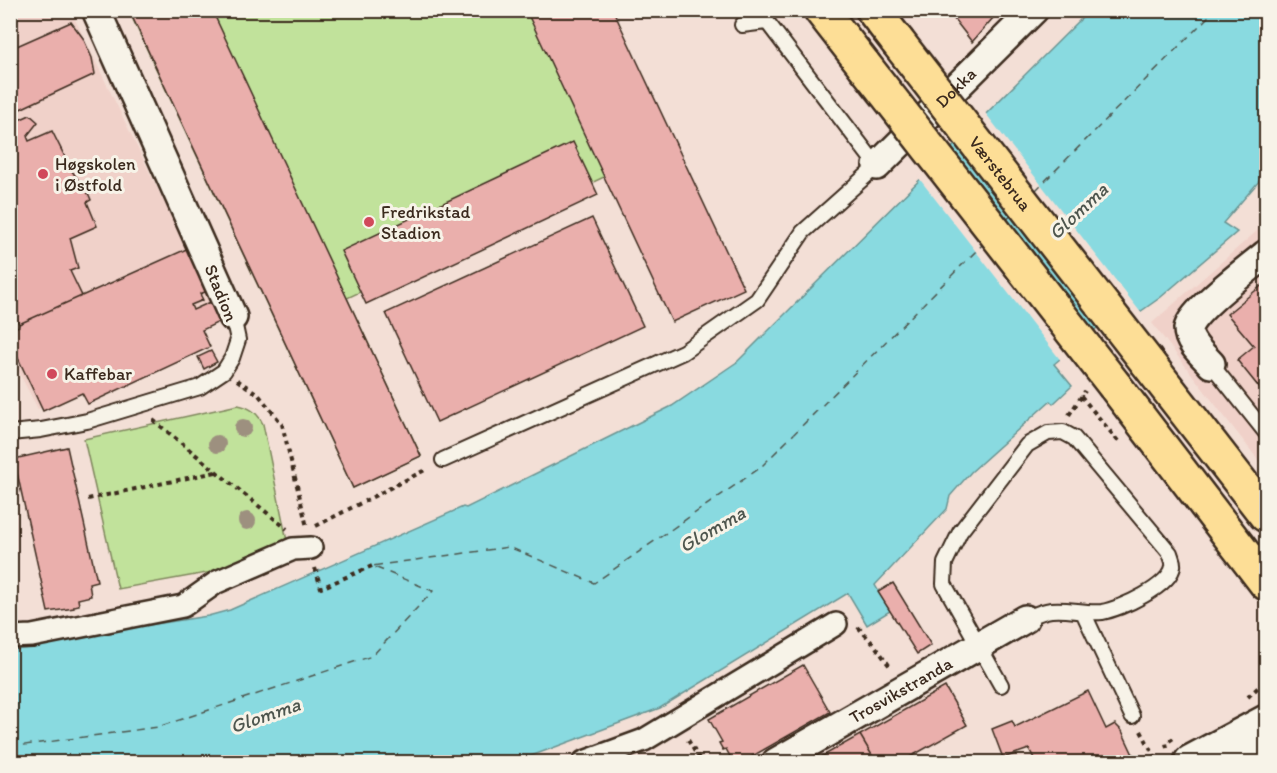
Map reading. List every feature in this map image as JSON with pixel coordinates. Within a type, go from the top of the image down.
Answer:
[{"type":"main road","points":[[821,10],[1266,583]]},
{"type":"main road","name":"Værstebrua","points":[[873,10],[1266,515]]},
{"type":"street","name":"Stadion","points":[[96,10],[234,317]]},
{"type":"street","name":"Dokka","points":[[877,166],[1034,10]]},
{"type":"street","points":[[1211,364],[1192,342],[1188,329],[1190,324],[1205,305],[1266,254]]},
{"type":"street","points":[[10,636],[32,636],[183,606],[217,582],[293,549],[311,548]]},
{"type":"street","name":"Trosvikstranda","points":[[776,762],[1026,619]]},
{"type":"street","points":[[584,762],[644,740],[836,624]]},
{"type":"street","points":[[1191,762],[1266,722]]},
{"type":"street","points":[[1230,762],[1266,752]]},
{"type":"lane","points":[[443,460],[683,352],[757,300],[803,232],[877,166],[762,16],[742,25]]},
{"type":"lane","name":"Stadion","points":[[224,371],[232,358],[238,340],[234,317]]},
{"type":"lane","points":[[1211,364],[1266,433]]},
{"type":"lane","points":[[10,433],[41,430],[87,421],[200,387],[224,371]]},
{"type":"lane","points":[[1001,685],[944,584],[945,562],[960,532],[1027,446],[1048,433],[1063,432],[1074,438],[1170,553],[1174,565],[1171,574],[1160,586],[1148,594],[1103,612],[1051,610],[1026,619]]},
{"type":"lane","points":[[1083,612],[1132,716]]},
{"type":"path","points":[[224,371],[258,394],[282,424],[308,531],[443,460]]},
{"type":"path","points":[[1081,396],[1119,441]]},
{"type":"path","points":[[150,418],[311,548]]},
{"type":"path","points":[[88,499],[217,472]]},
{"type":"path","points":[[326,586],[372,566]]},
{"type":"path","points":[[836,624],[857,626],[876,647],[898,679],[902,690]]},
{"type":"path","points":[[1132,716],[1155,757]]},
{"type":"shaded area","points":[[10,11],[71,11],[222,321],[38,409],[11,357]]},
{"type":"shaded area","points":[[1266,223],[1266,470],[1152,323]]},
{"type":"green space","name":"Fredrikstad Stadion","points":[[129,11],[613,11],[604,177],[347,298],[421,456],[353,488]]},
{"type":"green space","points":[[238,405],[253,411],[263,424],[287,541],[234,568],[118,589],[84,439]]},
{"type":"water","name":"Glomma","points":[[1089,11],[1266,11],[1266,173],[1223,223],[1237,232],[1161,297],[1137,314],[1128,302],[1054,364],[1072,386],[1053,404],[1050,401],[971,472],[950,496],[947,509],[875,585],[890,611],[867,625],[848,593],[660,708],[515,762],[11,762],[11,646],[208,616],[230,610],[463,507],[466,508],[672,406],[737,362]]},
{"type":"pier","points":[[983,110],[1142,314],[1136,317],[1127,306],[1103,327],[956,138]]},
{"type":"pier","points":[[945,149],[1091,337],[1062,362],[918,177]]},
{"type":"building","points":[[129,10],[212,10],[421,456],[353,488]]},
{"type":"building","points":[[526,10],[613,10],[744,289],[672,322]]},
{"type":"building","points":[[947,10],[1000,10],[972,42]]},
{"type":"building","name":"Høgskolen i Østfold","points":[[71,22],[83,38],[92,58],[95,74],[16,111],[19,120],[30,115],[38,122],[27,136],[29,141],[52,131],[72,171],[89,195],[91,200],[87,202],[97,226],[70,238],[78,268],[70,271],[82,296],[19,324],[16,318],[10,320],[10,250],[14,240],[10,239],[10,49]]},
{"type":"building","points":[[573,142],[598,195],[366,304],[341,251]]},
{"type":"building","points":[[592,218],[643,326],[437,422],[386,313]]},
{"type":"building","points":[[191,247],[210,290],[200,294],[203,300],[191,305],[193,310],[215,300],[225,319],[202,330],[210,347],[88,404],[82,393],[43,411],[10,341],[10,330]]},
{"type":"building","points":[[1266,282],[1266,396],[1237,360],[1254,346],[1227,314]]},
{"type":"building","points":[[211,351],[217,362],[204,369],[198,357]]},
{"type":"building","points":[[67,447],[97,581],[89,583],[91,596],[78,599],[79,605],[74,608],[48,612],[14,459]]},
{"type":"building","points":[[893,583],[931,645],[917,654],[878,592]]},
{"type":"building","points":[[803,665],[830,712],[742,762],[733,762],[726,749],[723,750],[719,743],[722,742],[709,719]]},
{"type":"building","points":[[945,687],[967,725],[901,762],[876,762],[860,735]]},
{"type":"building","points":[[1088,691],[1106,729],[1115,724],[1122,731],[1136,761],[1036,762],[1029,749],[1003,758],[992,729],[1012,721],[1015,727]]},
{"type":"building","points":[[860,735],[876,762],[812,762]]},
{"type":"ferry route","points":[[1035,191],[1215,10]]},
{"type":"ferry route","points":[[1005,221],[1013,214]]},
{"type":"ferry route","points":[[10,747],[158,727],[372,656],[433,591],[372,566],[509,547],[594,583],[760,468],[983,244]]},
{"type":"place","name":"Høgskolen i Østfold","points":[[43,174]]},
{"type":"place","name":"Fredrikstad Stadion","points":[[369,222]]},
{"type":"place","name":"Kaffebar","points":[[52,374]]}]
